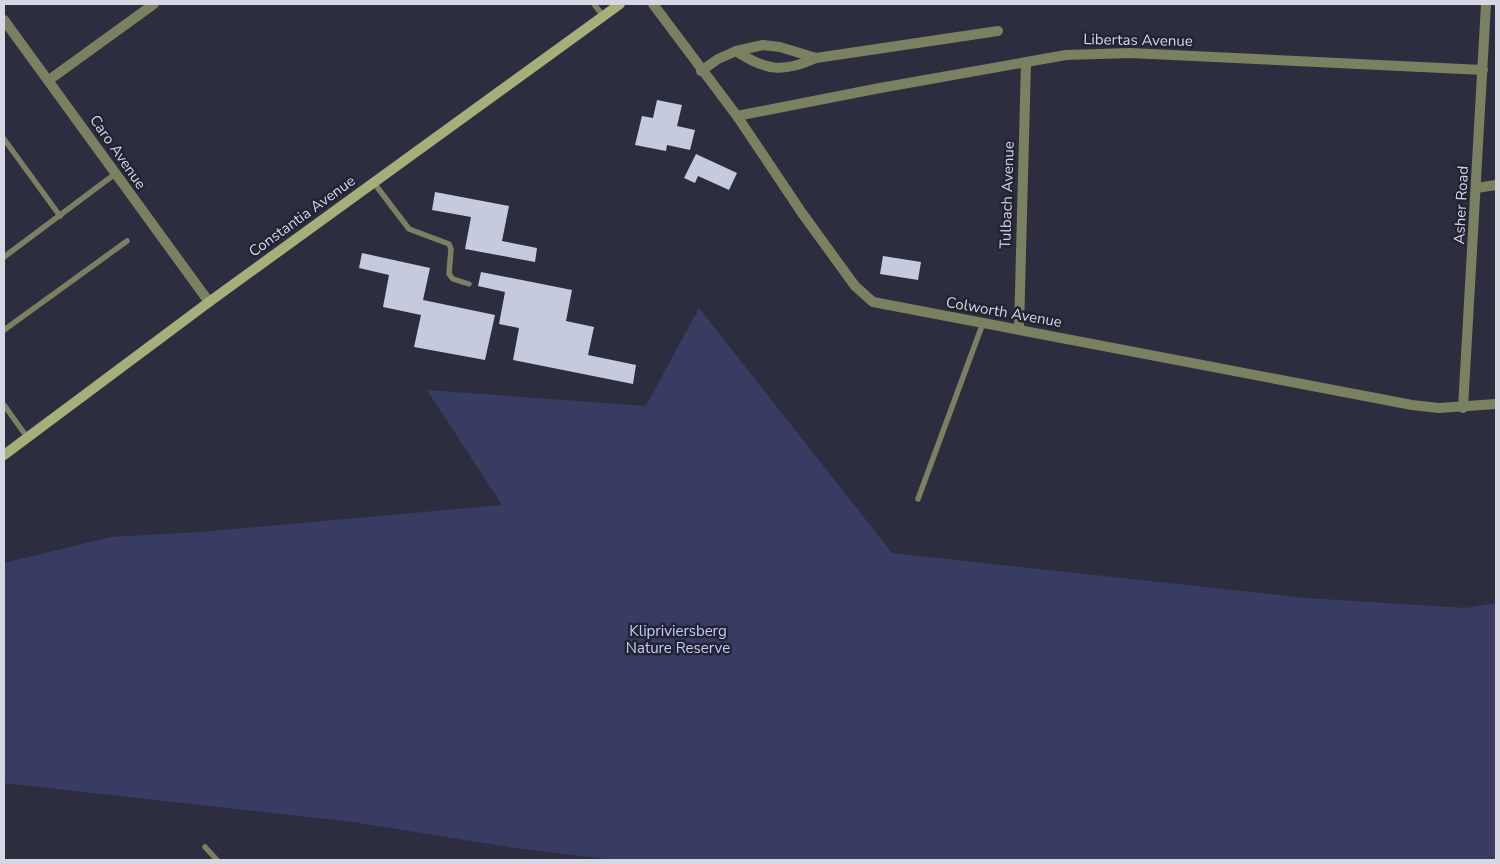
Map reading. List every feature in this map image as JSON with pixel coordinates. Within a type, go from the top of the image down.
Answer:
[{"type":"street","points":[[49,80],[154,4]]},
{"type":"street","name":"Constantia Avenue","points":[[4,455],[209,302],[620,4]]},
{"type":"street","name":"Colworth Avenue","points":[[653,4],[701,71],[737,116],[802,213],[860,292],[882,305],[1019,329],[1412,405],[1463,408],[1496,404]]},
{"type":"street","name":"Asher Road","points":[[1463,408],[1486,4]]},
{"type":"street","name":"Caro Avenue","points":[[4,20],[209,302]]},
{"type":"street","points":[[736,51],[755,64],[768,68],[798,66],[816,58],[998,30]]},
{"type":"street","points":[[701,71],[718,59],[736,51],[763,45],[780,47],[816,58]]},
{"type":"street","name":"Libertas Avenue","points":[[737,116],[1066,55],[1108,52],[1483,70]]},
{"type":"street","name":"Tulbach Avenue","points":[[1019,329],[1026,62]]},
{"type":"street","points":[[1476,188],[1496,185]]},
{"type":"lane","points":[[594,4],[603,16]]},
{"type":"lane","points":[[4,139],[60,216]]},
{"type":"lane","points":[[4,256],[116,174]]},
{"type":"lane","points":[[374,183],[409,229],[448,244],[451,249],[448,274],[453,279],[470,284]]},
{"type":"lane","points":[[4,330],[127,241]]},
{"type":"lane","points":[[918,499],[983,323]]},
{"type":"lane","points":[[4,405],[27,437]]},
{"type":"lane","points":[[205,847],[217,860]]},
{"type":"green space","name":"Klipriviersberg Nature Reserve","points":[[699,308],[892,553],[1306,598],[1466,608],[1496,603],[1496,860],[613,860],[515,848],[353,822],[4,783],[4,563],[111,537],[200,532],[502,505],[427,390],[646,406]]},
{"type":"building","points":[[657,100],[682,105],[677,126],[695,130],[690,150],[667,145],[666,151],[635,145],[642,116],[653,118]]},
{"type":"building","points":[[696,154],[737,173],[729,190],[698,176],[695,183],[684,178]]},
{"type":"building","points":[[435,192],[509,206],[502,241],[537,248],[535,262],[465,249],[471,217],[432,210]]},
{"type":"building","points":[[362,253],[430,268],[423,300],[495,315],[485,360],[414,347],[421,315],[383,307],[389,275],[359,268]]},
{"type":"building","points":[[883,256],[921,262],[918,280],[880,274]]},
{"type":"building","points":[[481,272],[572,290],[566,321],[594,327],[588,355],[636,365],[633,384],[513,360],[519,328],[499,324],[505,292],[478,286]]}]
